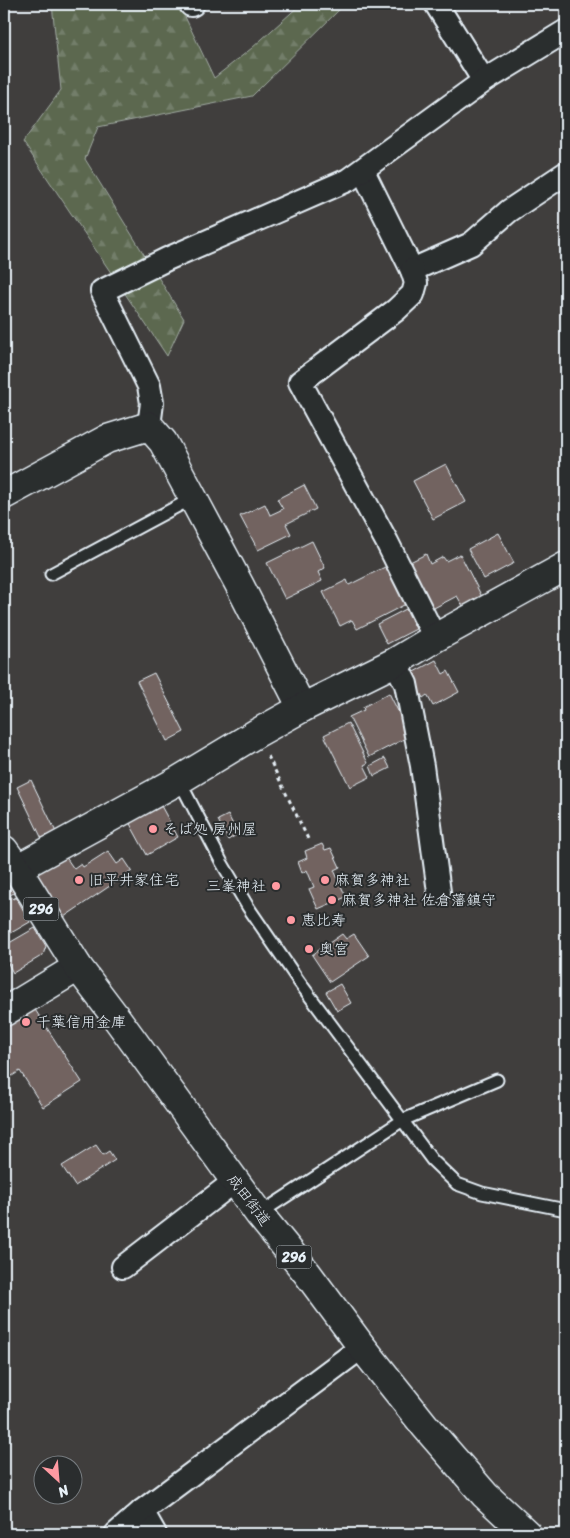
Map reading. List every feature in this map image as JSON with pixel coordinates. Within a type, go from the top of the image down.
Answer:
[{"type":"main road","points":[[4,495],[107,439],[149,426],[163,442],[240,586],[302,708]]},
{"type":"main road","points":[[7,857],[179,780],[256,733],[395,662],[566,566]]},
{"type":"main road","name":"296","points":[[7,857],[78,967]]},
{"type":"main road","points":[[4,1012],[78,967]]},
{"type":"main road","name":"成田街道","points":[[78,967],[259,1214],[307,1273],[362,1347],[425,1426],[485,1495],[526,1534]]},
{"type":"street","points":[[436,4],[484,81]]},
{"type":"street","points":[[149,426],[152,403],[149,386],[102,291],[167,259],[348,180],[363,171],[484,81],[566,31]]},
{"type":"street","points":[[363,171],[412,270],[416,283],[413,294],[396,310],[300,382],[387,542],[435,638]]},
{"type":"street","points":[[412,270],[471,244],[509,211],[566,173]]},
{"type":"street","points":[[395,662],[406,684],[422,766],[439,892]]},
{"type":"street","points":[[123,1267],[235,1181]]},
{"type":"street","points":[[116,1534],[142,1511],[362,1347]]},
{"type":"street","points":[[142,1511],[155,1534]]},
{"type":"lane","points":[[51,574],[193,498]]},
{"type":"lane","points":[[179,780],[222,863],[248,907],[300,983],[432,1160],[457,1184],[482,1193],[566,1210]]},
{"type":"lane","points":[[259,1214],[403,1120],[497,1080]]},
{"type":"path","points":[[269,758],[309,841]]},
{"type":"green space","points":[[52,4],[179,4],[214,78],[252,48],[301,4],[345,4],[252,96],[98,127],[85,159],[184,319],[167,356],[23,142],[61,90]]},
{"type":"building","points":[[446,464],[466,502],[433,519],[413,481]]},
{"type":"building","points":[[304,485],[316,509],[286,524],[291,534],[258,550],[240,516],[265,504],[270,515],[283,509],[277,499]]},
{"type":"building","points":[[498,533],[514,563],[484,579],[468,549]]},
{"type":"building","points":[[312,541],[325,568],[318,572],[322,581],[285,599],[267,563]]},
{"type":"building","points":[[426,554],[430,564],[443,557],[446,561],[460,554],[482,597],[463,606],[457,596],[432,609],[408,563]]},
{"type":"building","points":[[387,566],[406,604],[357,629],[352,620],[340,626],[323,592],[347,580],[349,585]]},
{"type":"building","points":[[406,609],[416,629],[387,644],[377,624]]},
{"type":"building","points":[[436,660],[443,674],[448,671],[459,692],[433,706],[427,695],[423,698],[410,674]]},
{"type":"building","points":[[154,673],[184,732],[167,741],[137,681]]},
{"type":"building","points":[[389,693],[405,725],[408,737],[369,757],[349,717],[364,710],[363,707]]},
{"type":"building","points":[[348,723],[368,763],[364,765],[370,777],[350,787],[324,735]]},
{"type":"building","points":[[385,758],[390,768],[374,776],[370,766]]},
{"type":"building","points":[[31,780],[56,832],[42,839],[17,787]]},
{"type":"building","name":"そば処 房州屋","points":[[160,804],[178,837],[147,855],[129,822]]},
{"type":"building","points":[[228,815],[238,834],[228,840],[218,820]]},
{"type":"building","name":"麻賀多神社","points":[[322,844],[325,850],[331,848],[340,867],[334,870],[346,897],[318,909],[309,889],[314,887],[307,870],[302,873],[298,862],[307,858],[305,851]]},
{"type":"building","name":"旧平井家住宅","points":[[108,851],[117,864],[124,859],[132,871],[64,917],[34,872],[63,853],[74,869],[81,864],[83,867]]},
{"type":"building","points":[[4,876],[14,893],[10,895],[13,899],[16,897],[30,922],[4,937]]},
{"type":"building","points":[[35,928],[46,946],[43,955],[13,973],[4,956],[4,946]]},
{"type":"building","points":[[342,934],[346,939],[354,934],[369,956],[330,982],[312,955]]},
{"type":"building","points":[[340,984],[351,1003],[337,1011],[326,992]]},
{"type":"building","points":[[32,1005],[82,1082],[43,1107],[20,1071],[4,1081],[4,1024]]},
{"type":"building","points":[[96,1145],[103,1155],[109,1151],[115,1160],[75,1186],[62,1166]]},
{"type":"place","name":"そば処 房州屋","points":[[153,829]]},
{"type":"place","name":"旧平井家住宅","points":[[79,880]]},
{"type":"place","name":"麻賀多神社","points":[[325,880]]},
{"type":"place","name":"三峯神社","points":[[276,886]]},
{"type":"place","name":"麻賀多神社 佐倉藩鎮守","points":[[332,900]]},
{"type":"place","name":"恵比寿","points":[[291,920]]},
{"type":"place","name":"奥宮","points":[[309,949]]},
{"type":"place","name":"千葉信用金庫","points":[[26,1022]]}]
